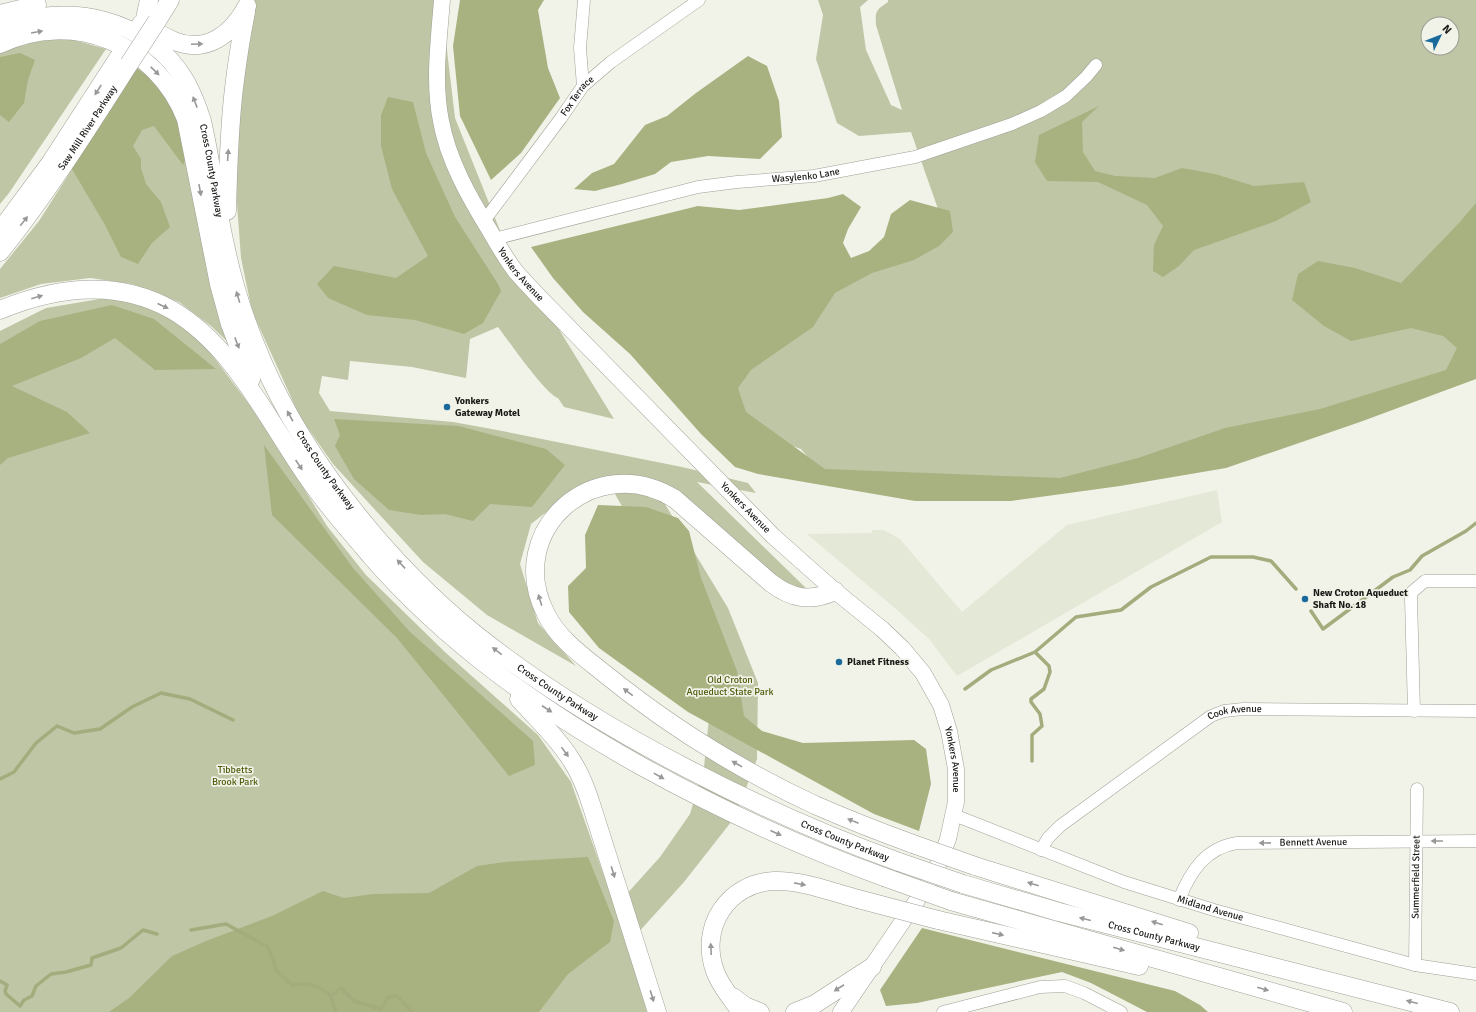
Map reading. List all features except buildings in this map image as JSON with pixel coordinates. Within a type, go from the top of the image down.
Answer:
[{"type":"highway","points":[[0,3],[7,0]]},
{"type":"highway","name":"Saw Mill River Parkway","points":[[0,252],[55,179],[124,61],[152,9],[170,0]]},
{"type":"highway","points":[[0,14],[26,7],[56,3],[72,2],[94,5],[116,11],[175,41],[200,44],[212,42],[224,35],[236,23],[248,3]]},
{"type":"highway","points":[[226,250],[227,179],[231,112],[236,67],[248,3]]},
{"type":"highway","name":"Cross County Parkway","points":[[0,29],[21,21],[42,16],[64,14],[107,20],[128,28],[147,39],[174,65],[186,82],[202,121],[226,250],[241,305],[255,345],[274,386],[302,437],[334,484],[364,522],[407,570],[444,607],[514,664],[583,709],[648,748],[781,815],[844,842],[963,884],[1059,912],[1450,1012]]},
{"type":"highway","points":[[0,44],[24,34],[44,31],[68,30],[92,34],[110,40],[132,53],[157,72],[170,87],[183,110],[189,128],[217,276],[230,324],[252,381],[278,432]]},
{"type":"highway","name":"Saw Mill River Parkway","points":[[0,231],[124,61]]},
{"type":"highway","points":[[0,310],[44,295],[64,291],[95,289],[126,293],[156,303],[183,318],[202,332],[219,349],[240,375],[278,432]]},
{"type":"highway","name":"Cross County Parkway","points":[[278,432],[313,485],[371,557],[432,619],[493,670],[538,703],[580,730],[682,788],[763,828],[840,861],[951,901],[1343,1012]]},
{"type":"highway","points":[[835,591],[813,597],[794,596],[786,593],[771,583],[674,499],[664,492],[631,483],[603,486],[584,493],[567,503],[554,516],[544,532],[540,542],[535,566],[535,578],[541,602],[546,614],[553,626],[586,658],[635,698],[702,743],[766,780],[815,805],[913,844],[976,866],[1206,939],[1286,969]]},
{"type":"highway","points":[[493,670],[562,747],[580,776],[595,814],[657,1012]]},
{"type":"highway","points":[[741,1012],[722,986],[712,962],[712,934],[716,920],[723,907],[738,892],[756,884],[784,881],[806,885],[938,920],[1132,964],[1225,978]]},
{"type":"highway","points":[[795,1012],[815,1004],[872,967]]},
{"type":"highway","points":[[722,986],[745,1006],[760,1012]]},
{"type":"main road","name":"Yonkers Avenue","points":[[442,0],[438,80],[441,120],[445,139],[452,158],[484,222],[516,271],[552,311],[773,536],[835,591],[882,629],[902,648],[916,663],[941,705],[950,731],[955,757],[956,789],[954,815],[948,839],[932,876],[841,1012]]},
{"type":"street","points":[[582,86],[580,48],[584,0]]},
{"type":"street","name":"Fox Terrace","points":[[484,222],[561,118],[582,86],[611,62],[699,0]]},
{"type":"street","name":"Wasylenko Lane","points":[[494,239],[698,187],[736,182],[814,176],[916,157],[1012,124],[1041,111],[1066,96],[1096,65]]},
{"type":"street","points":[[1414,711],[1412,592],[1426,581],[1476,581]]},
{"type":"street","name":"Cook Avenue","points":[[1041,850],[1048,838],[1060,826],[1212,716],[1224,711],[1243,709],[1476,711]]},
{"type":"street","name":"Summerfield Street","points":[[1414,965],[1417,789]]},
{"type":"street","name":"Midland Avenue","points":[[954,815],[1124,882],[1179,900],[1414,965],[1476,974]]},
{"type":"street","name":"Bennett Avenue","points":[[1179,900],[1186,884],[1201,860],[1214,850],[1229,844],[1476,841]]},
{"type":"street","points":[[943,1012],[1040,987],[1065,986],[1121,1012]]},
{"type":"shaded area","points":[[1217,490],[1222,522],[957,676],[929,639],[807,534],[872,533],[872,530],[884,530],[900,539],[962,612],[1067,525]]},
{"type":"green space","name":"Tibbetts Brook Park","points":[[255,0],[441,0],[455,118],[503,238],[614,419],[564,407],[558,398],[552,395],[536,378],[498,327],[470,339],[466,378],[412,367],[350,361],[348,380],[322,376],[319,393],[330,411],[453,422],[682,467],[748,483],[756,493],[697,482],[809,591],[794,592],[654,486],[728,608],[758,683],[757,759],[735,817],[684,882],[627,945],[647,1012],[0,1012],[0,331],[46,308],[123,295],[179,321],[203,343],[249,404],[327,526],[366,575],[446,653],[538,735],[571,782],[615,907],[660,857],[690,814],[704,767],[709,718],[653,561],[607,480],[576,489],[531,524],[520,564],[538,623],[576,666],[487,615],[423,562],[333,464],[300,417],[252,311],[241,258],[235,177],[238,85]]},
{"type":"green space","points":[[460,0],[544,0],[538,10],[548,68],[560,98],[521,153],[491,180],[460,116],[453,46]]},
{"type":"green space","points":[[818,0],[868,0],[860,7],[866,50],[891,105],[902,110],[876,25],[877,11],[888,2],[888,0],[1476,0],[1476,366],[1050,485],[823,475],[801,449],[738,427],[704,359],[945,229],[911,132],[859,136],[837,123],[816,59],[823,15]]},
{"type":"green space","points":[[35,39],[74,40],[106,49],[9,193],[0,204],[0,50]]},
{"type":"green space","points":[[20,53],[35,60],[28,80],[24,103],[9,122],[0,115],[0,57]]},
{"type":"green space","points":[[748,56],[767,66],[779,101],[782,137],[760,159],[708,156],[671,162],[655,174],[595,191],[574,189],[592,173],[614,164],[645,125],[667,116],[696,93]]},
{"type":"green space","points":[[139,64],[169,94],[232,346],[211,326],[179,302],[132,284],[90,278],[41,284],[0,298],[0,269],[39,221]]},
{"type":"green space","points":[[136,68],[148,76],[167,99],[179,121],[189,150],[183,165],[154,126],[142,130],[133,146],[141,159],[141,168],[146,184],[161,202],[170,227],[152,243],[138,264],[121,257],[105,225],[72,169]]},
{"type":"green space","points":[[388,97],[413,102],[426,153],[455,217],[501,291],[483,323],[464,334],[415,320],[367,315],[328,298],[317,284],[334,266],[396,278],[428,256],[392,189],[381,146],[381,115]]},
{"type":"green space","points":[[1099,106],[1082,122],[1083,152],[1095,171],[1115,176],[1155,178],[1182,168],[1215,174],[1254,186],[1304,182],[1311,202],[1276,221],[1194,250],[1179,266],[1163,277],[1153,271],[1154,245],[1163,226],[1147,205],[1098,182],[1047,181],[1035,162],[1039,135]]},
{"type":"green space","points":[[843,194],[861,207],[848,229],[843,243],[851,258],[869,251],[884,237],[891,214],[910,200],[950,211],[953,232],[939,246],[914,260],[872,273],[835,293],[813,327],[751,370],[738,388],[746,412],[825,469],[1060,478],[1138,458],[1225,428],[1320,409],[1446,370],[1457,348],[1443,336],[1411,328],[1351,341],[1324,326],[1292,300],[1298,274],[1318,261],[1355,268],[1401,283],[1459,223],[1476,203],[1476,379],[1360,422],[1226,468],[1120,486],[1011,501],[915,501],[758,474],[735,467],[701,434],[630,354],[583,312],[553,278],[531,247],[698,206],[739,210],[828,198]]},
{"type":"green space","points":[[112,305],[154,319],[216,369],[155,370],[115,338],[81,358],[12,386],[67,412],[90,433],[8,458],[0,465],[0,344],[40,321]]},
{"type":"green space","points":[[334,419],[458,426],[546,449],[565,465],[532,507],[490,504],[473,521],[445,514],[421,515],[389,510],[354,479],[335,446],[340,435]]},
{"type":"green space","points":[[264,445],[353,568],[410,632],[533,741],[535,765],[509,776],[397,638],[272,515]]},
{"type":"green space","name":"Old Croton Aqueduct State Park","points":[[598,505],[646,507],[678,518],[689,531],[701,578],[737,671],[744,716],[762,731],[803,743],[914,740],[926,749],[931,784],[919,831],[874,814],[688,712],[599,648],[569,612],[568,586],[586,568],[585,535]]},
{"type":"green space","points":[[588,857],[614,921],[610,942],[568,974],[539,1012],[109,1012],[129,998],[172,956],[206,941],[272,916],[323,891],[344,898],[373,894],[429,893],[477,866],[505,862]]},
{"type":"green space","points":[[922,928],[1175,991],[1200,1005],[1208,1012],[1147,1012],[1091,983],[1062,972],[917,1003],[886,1006],[880,990]]},
{"type":"waterway","points":[[1311,611],[1323,629],[1393,577],[1410,570],[1422,556],[1466,531],[1476,523]]},
{"type":"waterway","points":[[965,689],[991,670],[1035,652],[1076,617],[1121,610],[1151,587],[1211,557],[1253,557],[1271,561],[1296,589]]},
{"type":"waterway","points":[[1032,761],[1032,735],[1042,726],[1040,714],[1031,702],[1031,699],[1044,689],[1050,672],[1049,666],[1035,652]]},
{"type":"waterway","points":[[0,779],[14,772],[36,743],[57,726],[74,733],[100,729],[132,707],[161,693],[190,699],[233,720]]},
{"type":"waterway","points":[[191,930],[226,924],[268,947],[277,971],[292,985],[313,985],[322,989],[331,996],[341,988],[354,1001],[381,1009],[388,997],[397,996],[412,1012]]},
{"type":"waterway","points":[[0,981],[7,985],[5,991],[6,994],[20,1006],[24,1000],[32,996],[36,986],[51,974],[66,972],[91,965],[92,958],[121,948],[143,930],[157,934]]},
{"type":"waterway","points":[[331,996],[336,1012]]},
{"type":"place","name":"Yonkers Gateway Motel","points":[[447,407]]},
{"type":"place","name":"New Croton Aqueduct Shaft No. 18","points":[[1305,599]]},
{"type":"place","name":"Planet Fitness","points":[[839,662]]}]
